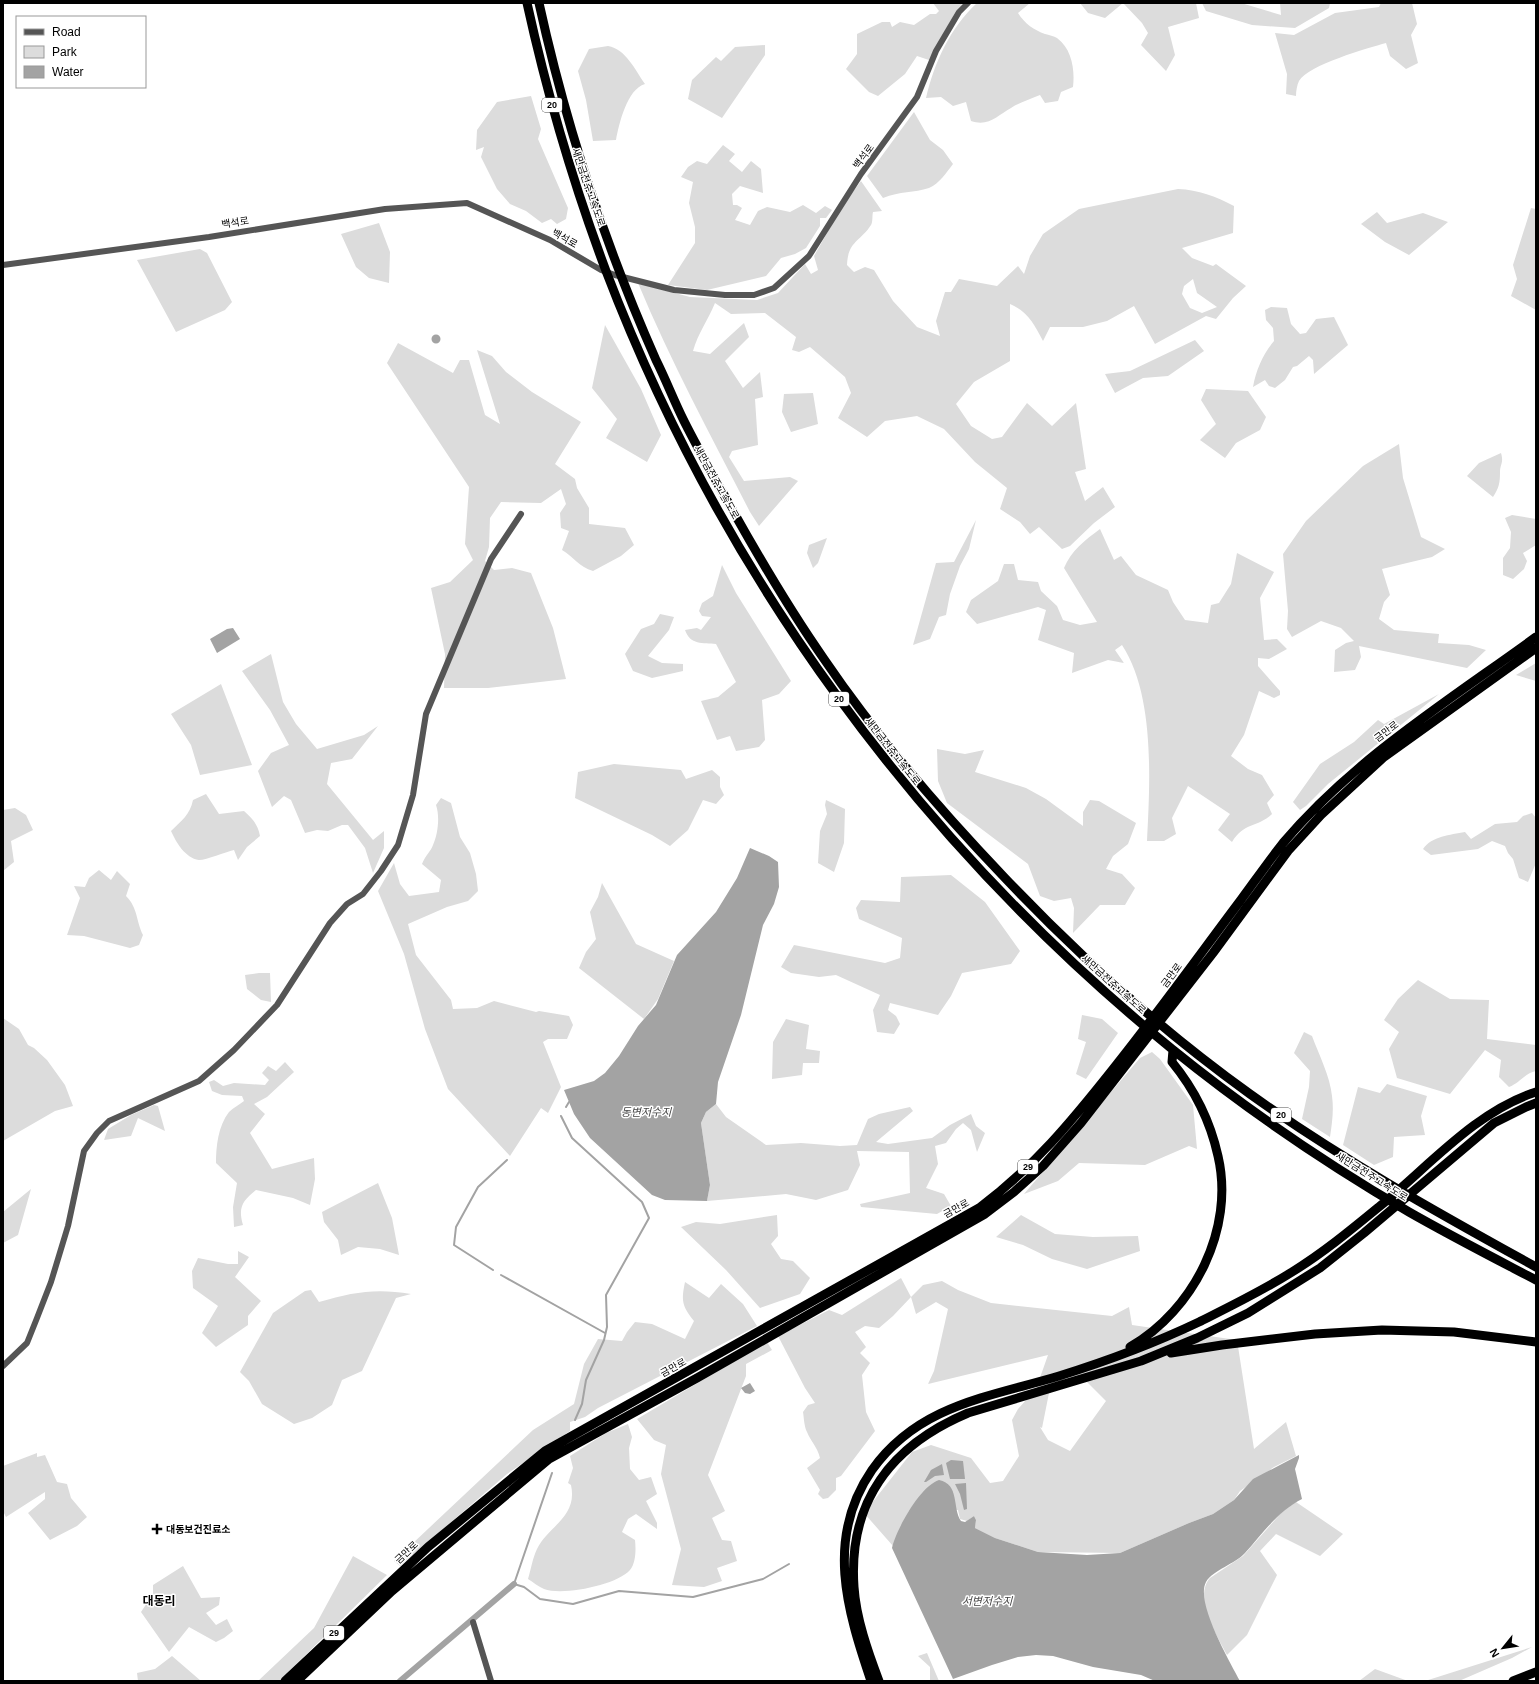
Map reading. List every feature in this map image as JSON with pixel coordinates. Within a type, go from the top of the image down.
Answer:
[{"type":"highway","name":"새만금전주고속도로","points":[[526,3],[560,138],[583,205],[606,270],[630,329],[676,431],[752,571],[818,671],[891,768],[962,851],[1050,942],[1171,1048],[1301,1144],[1410,1213],[1536,1280]]},
{"type":"highway","name":"새만금전주고속도로","points":[[539,3],[564,105],[594,203],[616,264],[641,325],[683,420],[765,569],[825,661],[901,761],[962,832],[1052,927],[1134,1002],[1176,1036],[1248,1093],[1318,1141],[1421,1204],[1536,1267]]},
{"type":"highway","name":"금만로","points":[[297,1681],[388,1589],[408,1565],[545,1451],[979,1208],[1009,1186],[1076,1116],[1136,1040],[1282,844],[1323,799],[1394,739],[1536,637]]},
{"type":"highway","name":"금만로","points":[[285,1681],[388,1589],[417,1570],[549,1459],[697,1378],[978,1218],[1014,1192],[1043,1166],[1081,1123],[1135,1052],[1214,953],[1288,851],[1321,815],[1384,757],[1536,648]]},
{"type":"highway","points":[[1106,1360],[1136,1343],[1158,1327],[1177,1309],[1201,1272],[1213,1244],[1219,1220],[1222,1189],[1219,1157],[1214,1138],[1204,1111],[1194,1093],[1172,1062],[1171,1048]]},
{"type":"highway","points":[[871,1681],[849,1613],[845,1587],[844,1561],[846,1532],[859,1492],[872,1471],[886,1453],[903,1437],[924,1421],[951,1408],[1060,1376],[1106,1360],[1177,1333],[1258,1292],[1294,1271],[1319,1254],[1381,1205],[1486,1116],[1522,1096],[1536,1092]]},
{"type":"highway","points":[[1141,1361],[1198,1338],[1248,1313],[1294,1285],[1320,1268],[1369,1229],[1480,1133],[1510,1114],[1536,1103]]},
{"type":"highway","points":[[879,1681],[857,1612],[853,1564],[856,1539],[862,1517],[880,1479],[912,1444],[947,1422],[968,1413],[1141,1361],[1178,1352],[1222,1345],[1315,1334],[1382,1330],[1454,1332],[1536,1342]]},
{"type":"highway","points":[[1513,1681],[1536,1672]]},
{"type":"street","name":"백석로","points":[[3,265],[209,237],[385,209],[466,203],[550,240],[601,270],[615,275],[674,290],[725,295],[754,295],[774,288],[809,256],[861,174],[918,97],[936,51],[959,12],[968,3]]},
{"type":"street","points":[[3,1366],[27,1342],[51,1282],[68,1226],[84,1151],[97,1132],[109,1121],[198,1081],[234,1050],[276,1005],[330,923],[347,904],[363,894],[381,871],[398,844],[413,795],[426,714],[491,559],[521,514]]},
{"type":"street","points":[[473,1622],[490,1681]]},
{"type":"green space","points":[[933,3],[963,3],[956,11],[929,60],[917,56],[905,74],[878,96],[869,92],[846,69],[857,54],[857,34],[882,22],[890,22],[892,27],[900,22],[914,25],[930,14],[936,14],[939,11]]},
{"type":"green space","points":[[977,3],[1030,3],[1018,13],[1030,26],[1045,34],[1057,38],[1066,48],[1073,67],[1073,87],[1061,92],[1058,101],[1045,103],[1040,95],[1018,104],[993,119],[983,122],[971,121],[966,102],[953,106],[941,97],[926,98],[929,85],[944,47],[959,23]]},
{"type":"green space","points":[[1080,3],[1123,3],[1105,18],[1088,13]]},
{"type":"green space","points":[[1123,3],[1196,3],[1199,18],[1168,27],[1175,55],[1166,71],[1141,45],[1148,33],[1142,23]]},
{"type":"green space","points":[[1202,3],[1241,3],[1281,15],[1280,3],[1330,3],[1329,8],[1295,28],[1252,25],[1206,11]]},
{"type":"green space","points":[[1381,3],[1412,3],[1417,24],[1411,35],[1418,63],[1406,69],[1390,56],[1386,43],[1339,58],[1314,69],[1299,81],[1296,96],[1286,94],[1287,74],[1275,33],[1294,35],[1335,13],[1379,7]]},
{"type":"green space","points":[[765,45],[765,55],[722,118],[688,99],[692,80],[716,57],[721,61],[735,47]]},
{"type":"green space","points":[[608,46],[620,51],[630,61],[645,84],[633,93],[629,100],[619,125],[616,140],[593,141],[586,100],[578,71],[589,49]]},
{"type":"green space","points":[[531,96],[541,129],[538,139],[568,208],[566,219],[557,224],[551,219],[542,223],[526,211],[510,204],[497,189],[481,157],[484,147],[476,150],[477,130],[497,102]]},
{"type":"green space","points":[[914,112],[930,140],[943,150],[953,164],[940,181],[929,188],[895,194],[883,198],[867,176]]},
{"type":"green space","points":[[723,145],[735,154],[729,161],[742,172],[751,161],[761,169],[763,193],[740,186],[732,194],[733,205],[737,205],[742,208],[735,220],[750,225],[758,211],[767,207],[790,212],[803,205],[816,213],[825,206],[832,210],[826,218],[820,218],[820,226],[806,248],[795,254],[781,258],[766,276],[707,290],[668,285],[695,243],[695,227],[689,203],[693,182],[681,177],[688,167],[697,161],[707,164]]},
{"type":"green space","points":[[861,181],[882,211],[873,212],[872,224],[852,246],[847,265],[854,272],[865,267],[874,270],[893,301],[917,327],[940,336],[936,321],[945,292],[951,292],[959,279],[997,286],[1018,266],[1024,274],[1030,256],[1043,234],[1079,209],[1178,189],[1207,194],[1234,206],[1233,233],[1182,248],[1192,258],[1213,266],[1216,264],[1246,286],[1233,298],[1216,319],[1206,316],[1155,344],[1134,306],[1107,321],[1083,327],[1050,327],[1043,341],[1026,315],[1010,304],[1010,361],[974,382],[956,404],[971,426],[992,439],[1002,437],[1027,403],[1052,426],[1076,403],[1086,469],[1075,472],[1085,501],[1103,487],[1115,507],[1094,523],[1070,546],[1062,549],[1039,527],[1030,534],[1020,522],[1000,509],[1007,488],[975,462],[944,429],[917,416],[885,421],[867,437],[838,418],[851,393],[845,377],[810,347],[799,352],[792,350],[796,337],[765,313],[731,314],[715,303],[693,351],[710,354],[744,323],[749,337],[725,361],[743,388],[760,372],[763,397],[755,399],[758,445],[732,451],[729,457],[744,481],[790,477],[798,481],[759,526],[750,512],[692,399],[638,283],[690,297],[757,300],[778,293],[805,264],[811,274],[818,270],[814,256],[843,205]],"holes":[[[1193,279],[1197,293],[1217,307],[1202,313],[1190,308],[1182,294],[1184,286]]]},
{"type":"green space","points":[[1531,208],[1536,209],[1536,310],[1511,296],[1517,279],[1513,265]]},
{"type":"green space","points":[[1377,212],[1387,223],[1423,213],[1448,222],[1409,255],[1385,242],[1361,224]]},
{"type":"green space","points":[[379,223],[390,252],[389,283],[369,278],[356,267],[341,234]]},
{"type":"green space","points":[[200,249],[207,253],[232,302],[225,310],[176,332],[137,260]]},
{"type":"green space","points":[[1271,307],[1287,308],[1291,324],[1300,334],[1306,333],[1316,319],[1334,317],[1348,345],[1314,374],[1313,360],[1309,356],[1297,366],[1293,367],[1285,380],[1275,388],[1269,386],[1265,380],[1253,387],[1260,362],[1274,341],[1273,328],[1266,320],[1265,310]]},
{"type":"green space","points":[[605,325],[641,389],[661,435],[647,462],[606,438],[617,419],[592,388]]},
{"type":"green space","points":[[1195,340],[1204,351],[1168,376],[1143,378],[1115,393],[1105,374],[1130,371]]},
{"type":"green space","points":[[398,343],[453,373],[460,360],[469,360],[485,415],[500,424],[477,350],[492,356],[506,372],[532,392],[581,422],[555,464],[575,479],[577,488],[589,508],[589,524],[625,528],[634,545],[621,556],[593,571],[580,564],[562,550],[569,531],[561,528],[560,513],[566,504],[561,489],[541,503],[501,502],[490,518],[489,547],[485,561],[494,570],[512,568],[531,573],[553,628],[566,679],[488,688],[444,688],[445,654],[431,588],[450,582],[473,560],[465,544],[469,487],[387,363]]},
{"type":"green space","points":[[1206,389],[1248,391],[1266,417],[1260,430],[1236,443],[1225,458],[1200,440],[1216,424],[1201,400]]},
{"type":"green space","points":[[813,393],[818,424],[791,432],[782,412],[784,394]]},
{"type":"green space","points":[[1399,444],[1403,478],[1421,537],[1445,549],[1432,557],[1382,569],[1390,595],[1384,602],[1379,619],[1394,630],[1439,634],[1438,643],[1469,645],[1486,650],[1467,668],[1359,646],[1361,657],[1355,670],[1334,672],[1335,650],[1346,643],[1354,641],[1341,628],[1321,621],[1292,637],[1287,629],[1288,611],[1283,554],[1306,521],[1363,466]]},
{"type":"green space","points":[[1501,453],[1502,461],[1498,488],[1493,497],[1467,476],[1479,463]]},
{"type":"green space","points":[[1512,515],[1536,519],[1536,545],[1523,553],[1527,561],[1524,569],[1513,579],[1503,575],[1503,558],[1510,548],[1511,532],[1505,518]]},
{"type":"green space","points":[[976,520],[969,549],[960,566],[950,594],[946,615],[939,617],[930,639],[913,645],[936,563],[954,562]]},
{"type":"green space","points":[[1100,529],[1114,560],[1121,556],[1136,575],[1168,590],[1173,602],[1185,620],[1208,623],[1211,605],[1219,603],[1231,584],[1237,553],[1274,572],[1260,598],[1264,640],[1277,639],[1287,649],[1269,659],[1258,658],[1258,666],[1280,691],[1280,695],[1274,698],[1259,691],[1244,735],[1231,756],[1248,769],[1262,775],[1274,795],[1267,803],[1272,814],[1241,831],[1232,842],[1218,830],[1230,814],[1188,786],[1172,818],[1176,834],[1164,841],[1147,841],[1149,766],[1145,713],[1140,688],[1133,665],[1122,645],[1115,650],[1124,663],[1108,660],[1072,673],[1074,653],[1038,640],[1046,610],[1038,607],[977,624],[966,612],[971,600],[998,581],[1004,564],[1014,564],[1018,580],[1038,582],[1041,591],[1057,606],[1063,620],[1080,625],[1097,622],[1064,568],[1070,556]]},
{"type":"green space","points":[[827,538],[818,563],[813,568],[807,553],[809,545]]},
{"type":"green space","points":[[722,565],[736,593],[791,681],[779,694],[762,700],[765,740],[759,747],[736,751],[730,736],[717,740],[701,701],[718,697],[736,682],[716,644],[694,641],[687,635],[685,630],[697,628],[701,630],[711,617],[702,616],[699,611],[702,603],[713,596]]},
{"type":"green space","points":[[660,614],[674,617],[669,630],[648,656],[662,663],[683,664],[683,671],[652,678],[633,671],[625,654],[641,629],[654,624]]},
{"type":"green space","points":[[271,654],[283,702],[296,724],[317,749],[364,735],[378,726],[352,759],[331,763],[327,784],[373,840],[384,831],[384,848],[373,873],[365,848],[348,825],[342,825],[328,831],[317,830],[305,833],[291,800],[284,796],[272,807],[258,771],[271,753],[289,745],[270,710],[242,671]]},
{"type":"green space","points":[[1536,663],[1536,681],[1516,675]]},
{"type":"green space","points":[[221,684],[252,765],[200,775],[191,745],[171,714]]},
{"type":"green space","points":[[1439,694],[1328,784],[1306,806],[1300,810],[1293,802],[1320,764],[1354,742],[1378,720],[1384,724]]},
{"type":"green space","points":[[937,749],[965,754],[984,750],[975,772],[1026,788],[1046,799],[1083,826],[1083,812],[1090,800],[1099,801],[1136,823],[1128,844],[1113,856],[1106,869],[1122,874],[1135,888],[1125,905],[1100,905],[1073,933],[1074,908],[1071,898],[1054,901],[1040,896],[1028,864],[947,803],[938,781]]},
{"type":"green space","points":[[614,764],[681,770],[686,779],[712,770],[720,777],[720,787],[724,795],[716,804],[703,800],[688,830],[670,846],[652,835],[575,798],[578,772]]},
{"type":"green space","points":[[206,794],[219,814],[244,811],[256,825],[260,836],[247,847],[238,860],[234,850],[202,860],[194,859],[185,853],[171,831],[182,821],[190,810],[193,800]]},
{"type":"green space","points":[[441,798],[451,803],[460,837],[470,853],[476,874],[478,891],[468,901],[447,907],[408,924],[416,955],[451,1000],[453,1009],[477,1008],[494,1001],[536,1012],[539,1011],[569,1016],[573,1025],[567,1039],[548,1039],[543,1042],[561,1087],[548,1113],[541,1108],[510,1156],[448,1089],[425,1029],[404,954],[378,891],[394,863],[400,884],[409,896],[439,892],[441,880],[422,864],[435,841],[438,820],[436,805]]},
{"type":"green space","points":[[826,800],[845,809],[844,843],[834,872],[818,863],[820,831],[827,814],[825,805]]},
{"type":"green space","points":[[15,808],[26,815],[33,830],[11,841],[14,862],[3,871],[3,810]]},
{"type":"green space","points":[[1532,813],[1536,818],[1536,863],[1528,882],[1519,878],[1513,859],[1505,846],[1492,841],[1478,849],[1431,855],[1423,849],[1431,841],[1447,835],[1465,832],[1471,839],[1495,824],[1517,822],[1523,816]]},
{"type":"green space","points":[[99,870],[111,880],[117,871],[130,884],[126,896],[133,905],[143,935],[139,945],[130,948],[84,936],[67,935],[80,898],[74,886],[85,887],[89,878]]},
{"type":"green space","points":[[951,875],[985,902],[1020,951],[1011,964],[962,973],[951,996],[938,1015],[890,1003],[888,1010],[896,1016],[900,1024],[894,1034],[877,1032],[873,1010],[880,995],[836,975],[819,977],[791,973],[781,967],[794,945],[885,963],[900,958],[902,938],[859,919],[856,908],[861,900],[900,902],[901,877]]},
{"type":"green space","points":[[602,883],[636,944],[674,961],[658,999],[644,1019],[579,968],[586,952],[596,939],[590,912],[598,897]]},
{"type":"green space","points":[[270,973],[271,1002],[261,1000],[247,989],[245,975]]},
{"type":"green space","points":[[1418,980],[1450,999],[1489,1000],[1487,1039],[1536,1045],[1536,1071],[1509,1087],[1499,1077],[1501,1060],[1485,1050],[1450,1094],[1397,1078],[1389,1049],[1399,1032],[1384,1020],[1398,999]]},
{"type":"green space","points":[[1082,1015],[1102,1019],[1118,1033],[1086,1079],[1076,1074],[1086,1042],[1078,1039]]},
{"type":"green space","points":[[3,1018],[19,1029],[28,1045],[34,1048],[47,1060],[65,1085],[73,1106],[55,1111],[3,1141]]},
{"type":"green space","points":[[786,1019],[809,1025],[806,1049],[820,1051],[819,1063],[803,1063],[802,1075],[772,1079],[773,1042]]},
{"type":"green space","points":[[1304,1032],[1312,1036],[1331,1088],[1333,1106],[1330,1137],[1302,1119],[1309,1087],[1310,1071],[1294,1053]]},
{"type":"green space","points":[[1152,1052],[1160,1059],[1193,1105],[1197,1149],[1189,1146],[1145,1165],[1079,1163],[1058,1181],[1024,1194],[1140,1058]]},
{"type":"green space","points":[[285,1062],[294,1072],[267,1097],[254,1104],[265,1114],[250,1133],[272,1169],[314,1158],[315,1179],[310,1205],[293,1198],[256,1190],[244,1201],[242,1205],[241,1214],[243,1225],[234,1227],[233,1207],[237,1183],[216,1163],[216,1150],[218,1137],[225,1118],[229,1112],[244,1101],[242,1096],[222,1095],[212,1091],[209,1082],[214,1080],[223,1086],[234,1083],[265,1085],[269,1080],[262,1073],[268,1066],[276,1071]]},
{"type":"green space","points":[[1387,1084],[1427,1096],[1421,1116],[1425,1135],[1394,1137],[1393,1157],[1374,1165],[1343,1145],[1358,1087],[1380,1093]]},
{"type":"green space","points":[[716,1104],[726,1117],[766,1145],[801,1143],[840,1146],[857,1145],[868,1119],[879,1114],[910,1107],[913,1111],[876,1142],[888,1144],[932,1138],[950,1125],[971,1114],[976,1126],[985,1133],[977,1152],[971,1130],[963,1123],[956,1129],[946,1143],[935,1146],[938,1164],[926,1188],[944,1194],[951,1206],[937,1214],[861,1207],[860,1204],[910,1193],[909,1152],[857,1151],[860,1165],[848,1190],[816,1200],[786,1194],[707,1201],[710,1185],[701,1123],[706,1112]]},
{"type":"green space","points":[[154,1105],[158,1106],[165,1131],[138,1118],[131,1136],[104,1140],[108,1129],[131,1115]]},
{"type":"green space","points":[[378,1183],[392,1218],[399,1255],[380,1249],[358,1247],[341,1255],[338,1240],[324,1222],[322,1212]]},
{"type":"green space","points":[[31,1189],[18,1235],[3,1243],[3,1212]]},
{"type":"green space","points":[[777,1215],[778,1236],[771,1244],[781,1259],[793,1261],[810,1278],[800,1294],[760,1308],[726,1270],[681,1227],[696,1222],[720,1224]]},
{"type":"green space","points":[[1021,1215],[1055,1234],[1093,1237],[1138,1236],[1140,1251],[1087,1269],[1052,1259],[1023,1245],[996,1237]]},
{"type":"green space","points":[[238,1251],[249,1257],[235,1277],[261,1301],[248,1316],[248,1325],[216,1347],[202,1333],[218,1306],[193,1288],[192,1271],[198,1258],[228,1264],[238,1264]]},
{"type":"green space","points":[[901,1278],[911,1297],[879,1328],[865,1326],[855,1332],[866,1347],[860,1353],[870,1363],[862,1375],[866,1412],[875,1431],[841,1476],[836,1478],[836,1490],[828,1498],[823,1499],[818,1494],[820,1490],[807,1468],[820,1458],[806,1430],[803,1412],[808,1405],[815,1403],[805,1388],[778,1336],[829,1310],[842,1315]]},
{"type":"green space","points":[[942,1281],[958,1290],[991,1303],[1112,1316],[1129,1307],[1132,1325],[1237,1340],[1254,1449],[1286,1422],[1296,1456],[1274,1467],[1240,1491],[1234,1500],[1213,1514],[1120,1553],[1038,1552],[995,1538],[975,1528],[976,1520],[974,1516],[967,1521],[960,1519],[958,1510],[909,1511],[893,1546],[864,1513],[912,1452],[931,1445],[971,1458],[990,1483],[1003,1481],[1019,1456],[1012,1420],[1018,1409],[1036,1389],[1048,1355],[928,1384],[934,1371],[948,1309],[936,1302],[916,1314],[911,1297],[923,1285]],"holes":[[[1087,1382],[1106,1401],[1070,1451],[1048,1440],[1040,1427],[1042,1428],[1050,1388]]]},
{"type":"green space","points":[[685,1282],[709,1298],[721,1284],[743,1304],[757,1326],[598,1408],[585,1417],[570,1422],[570,1431],[507,1474],[400,1566],[394,1561],[533,1430],[574,1404],[584,1364],[598,1339],[622,1341],[635,1322],[652,1324],[685,1339],[694,1321],[685,1307],[683,1299]]},
{"type":"green space","points":[[311,1290],[319,1302],[354,1293],[375,1291],[411,1294],[396,1298],[362,1371],[342,1380],[332,1405],[312,1418],[294,1424],[262,1404],[249,1381],[240,1372],[273,1313],[305,1291]]},
{"type":"green space","points":[[767,1342],[772,1350],[746,1364],[746,1376],[708,1475],[725,1511],[712,1518],[722,1540],[731,1541],[737,1561],[717,1568],[722,1581],[704,1587],[672,1585],[681,1549],[661,1474],[666,1445],[654,1440],[637,1419]]},
{"type":"green space","points":[[628,1424],[632,1437],[629,1448],[630,1469],[639,1480],[651,1477],[657,1494],[646,1501],[657,1523],[657,1529],[636,1514],[628,1519],[622,1532],[635,1540],[635,1556],[630,1570],[614,1580],[589,1588],[576,1590],[553,1591],[542,1588],[528,1579],[537,1549],[542,1541],[561,1520],[570,1505],[572,1496],[571,1485],[568,1483],[573,1468],[570,1456],[606,1433]]},
{"type":"green space","points":[[37,1453],[37,1457],[45,1455],[57,1482],[67,1484],[71,1498],[87,1517],[77,1526],[50,1540],[28,1513],[45,1499],[45,1492],[6,1517],[3,1511],[3,1466]]},
{"type":"green space","points":[[1296,1502],[1343,1534],[1320,1556],[1276,1534],[1260,1551],[1277,1575],[1247,1635],[1227,1655],[1208,1616],[1205,1606],[1205,1586],[1210,1578],[1243,1556],[1282,1512]]},
{"type":"green space","points":[[353,1556],[387,1575],[279,1681],[258,1681],[314,1628]]},
{"type":"green space","points":[[183,1566],[201,1598],[220,1597],[219,1605],[206,1613],[216,1625],[227,1619],[233,1631],[216,1642],[189,1627],[169,1652],[141,1612],[153,1594],[153,1585]]},
{"type":"green space","points":[[1532,1647],[1512,1658],[1459,1681],[1425,1681]]},
{"type":"green space","points":[[927,1653],[939,1681],[930,1681],[930,1667],[918,1656]]},
{"type":"green space","points":[[172,1656],[201,1681],[138,1681],[137,1673],[155,1669]]},
{"type":"green space","points":[[1375,1669],[1408,1681],[1359,1681]]},
{"type":"water","points":[[436,334],[441,339],[436,344],[431,339]]},
{"type":"water","points":[[233,628],[240,639],[217,653],[210,639],[227,629]]},
{"type":"water","name":"동변저수지","points":[[750,848],[769,856],[778,862],[779,887],[774,904],[763,925],[741,1015],[718,1082],[716,1104],[706,1112],[701,1123],[710,1185],[707,1201],[665,1200],[652,1195],[590,1138],[574,1114],[564,1090],[594,1081],[605,1073],[619,1056],[638,1026],[656,1005],[677,955],[716,912],[737,878]]},
{"type":"water","points":[[750,1383],[755,1391],[750,1394],[745,1393],[741,1388]]},
{"type":"water","name":"서변저수지","points":[[1299,1455],[1295,1469],[1302,1499],[1285,1510],[1241,1557],[1219,1570],[1206,1582],[1204,1591],[1205,1603],[1209,1617],[1222,1647],[1240,1681],[1155,1681],[1141,1675],[1093,1667],[1053,1656],[1036,1655],[1018,1657],[953,1679],[892,1548],[898,1531],[917,1499],[932,1484],[939,1480],[946,1482],[953,1491],[958,1516],[961,1521],[965,1522],[974,1516],[976,1520],[975,1528],[995,1538],[1038,1552],[1087,1555],[1120,1553],[1213,1514],[1234,1500],[1253,1479]]},
{"type":"water","points":[[951,1460],[963,1461],[965,1479],[950,1479],[946,1463]]},
{"type":"water","points":[[942,1464],[944,1475],[935,1476],[924,1482],[931,1470]]},
{"type":"water","points":[[966,1483],[967,1509],[964,1510],[960,1494],[955,1484]]},
{"type":"waterway","points":[[566,1107],[569,1102]]},
{"type":"waterway","points":[[561,1116],[572,1138],[642,1202],[649,1218],[606,1295],[607,1327],[604,1340],[586,1380],[582,1404],[575,1420]]},
{"type":"waterway","points":[[493,1270],[454,1245],[456,1227],[478,1187],[507,1160]]},
{"type":"waterway","points":[[501,1275],[605,1333]]},
{"type":"waterway","points":[[552,1473],[514,1584],[524,1587],[540,1599],[573,1604],[619,1591],[693,1597],[763,1579],[789,1564]]},
{"type":"waterway","points":[[400,1681],[514,1584]]},
{"type":"place","name":"대동보건진료소","points":[[157,1529]]},
{"type":"district","name":"대동리","points":[[159,1601]]}]
